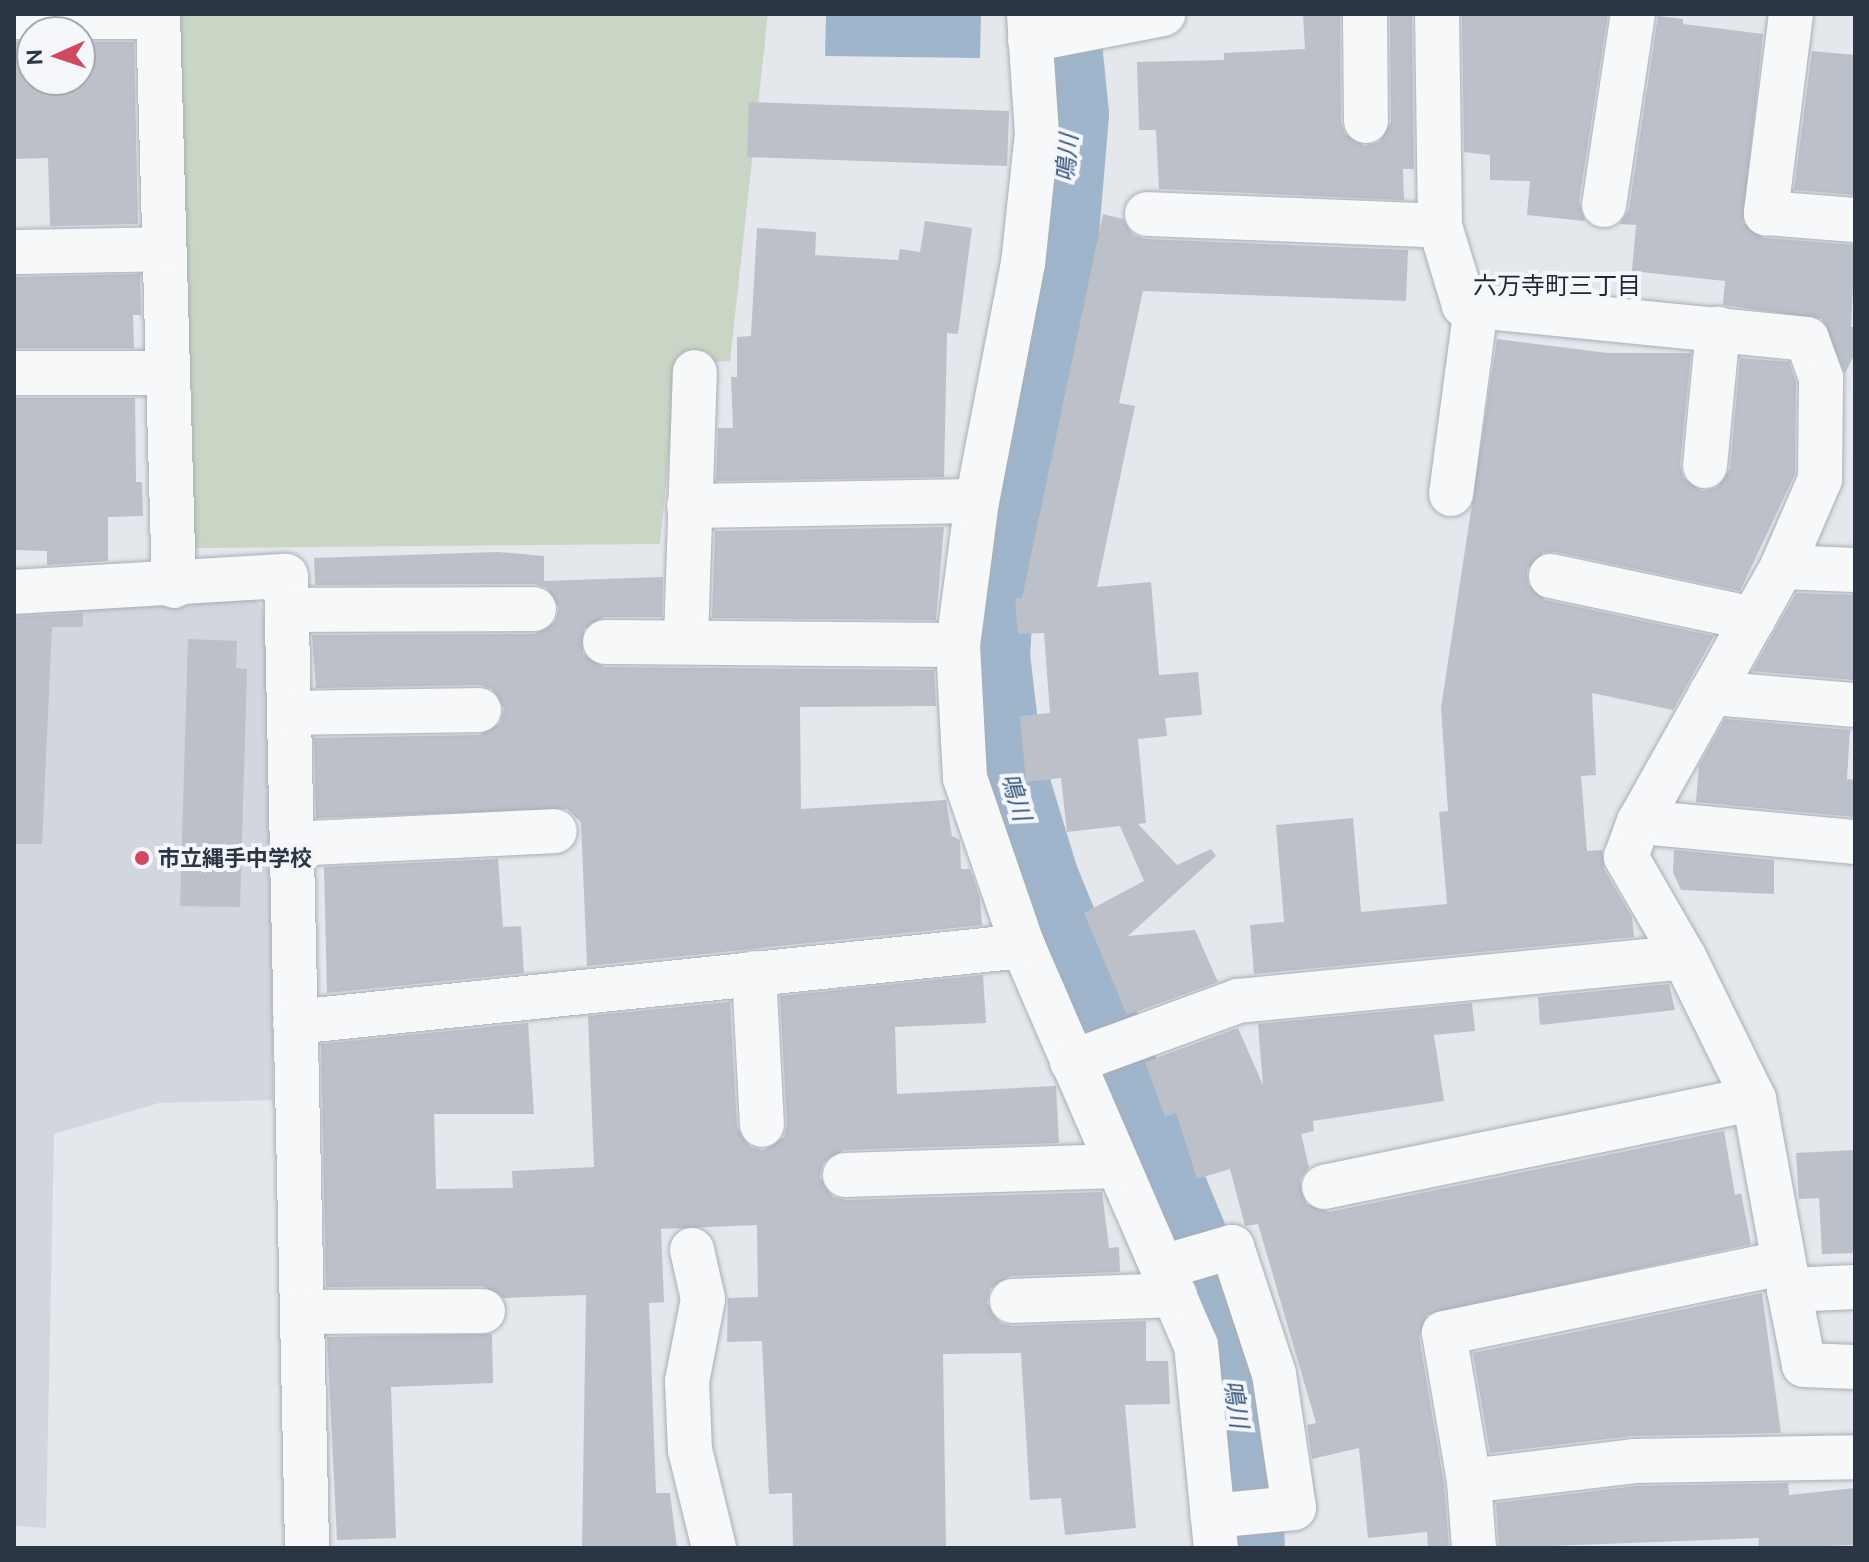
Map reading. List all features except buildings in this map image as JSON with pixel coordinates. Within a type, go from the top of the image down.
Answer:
[{"type":"street","points":[[1012,1301],[1169,1281],[1232,1247],[1274,1374],[1294,1508],[1214,1532],[1196,1345],[1169,1281],[1072,1062],[1023,946],[965,778],[958,645],[977,501],[1023,263],[1037,133],[1036,30],[1098,27],[1163,14]]},
{"type":"street","points":[[1365,14],[1366,121]]},
{"type":"street","points":[[1437,14],[1440,226],[1464,305],[1807,339],[1838,382],[1820,479],[1782,567],[1639,822],[1626,857],[1684,957],[1754,1099],[1804,1365],[1855,1367]]},
{"type":"street","points":[[1604,205],[1633,14]]},
{"type":"street","points":[[1791,14],[1766,213],[1855,220]]},
{"type":"street","points":[[14,17],[158,16],[174,586]]},
{"type":"street","points":[[1147,214],[1440,226]]},
{"type":"street","points":[[14,252],[164,249]]},
{"type":"street","points":[[1451,494],[1476,306]]},
{"type":"street","points":[[1705,466],[1718,329]]},
{"type":"street","points":[[686,639],[695,372]]},
{"type":"street","points":[[14,373],[167,373]]},
{"type":"street","points":[[689,506],[977,501]]},
{"type":"street","points":[[1782,567],[1855,570]]},
{"type":"street","points":[[14,592],[174,586],[286,576],[307,1548]]},
{"type":"street","points":[[1551,576],[1753,619]]},
{"type":"street","points":[[287,610],[534,609]]},
{"type":"street","points":[[605,642],[686,639],[958,645]]},
{"type":"street","points":[[1711,693],[1855,705]]},
{"type":"street","points":[[289,713],[479,710]]},
{"type":"street","points":[[1639,822],[1855,842]]},
{"type":"street","points":[[292,844],[555,831]]},
{"type":"street","points":[[295,1022],[1023,946]]},
{"type":"street","points":[[1072,1062],[1238,1001],[1684,957]]},
{"type":"street","points":[[754,973],[762,1125]]},
{"type":"street","points":[[1324,1187],[1754,1099]]},
{"type":"street","points":[[845,1175],[1118,1166]]},
{"type":"street","points":[[692,1250],[703,1299],[687,1381],[690,1450],[714,1548]]},
{"type":"street","points":[[1474,1548],[1469,1481],[1444,1333],[1786,1277],[1855,1287]]},
{"type":"street","points":[[302,1312],[483,1311]]},
{"type":"street","points":[[1469,1481],[1634,1461],[1855,1457]]},
{"type":"shaded area","name":"市立縄手中学校","points":[[255,600],[269,616],[273,1100],[159,1103],[54,1134],[46,1528],[14,1526],[14,607]]},
{"type":"green space","points":[[177,14],[768,14],[730,361],[678,364],[660,544],[191,548]]},
{"type":"water","points":[[826,14],[981,14],[980,58],[825,56]]},
{"type":"waterway","name":"鳴川","points":[[1061,14],[1071,114],[1058,268],[998,552],[992,656],[1004,758],[1041,879],[1204,1272],[1240,1400],[1247,1548]]},
{"type":"place","name":"市立縄手中学校","points":[[142,858]]},
{"type":"district","name":"六万寺町三丁目","points":[[1557,286]]}]
